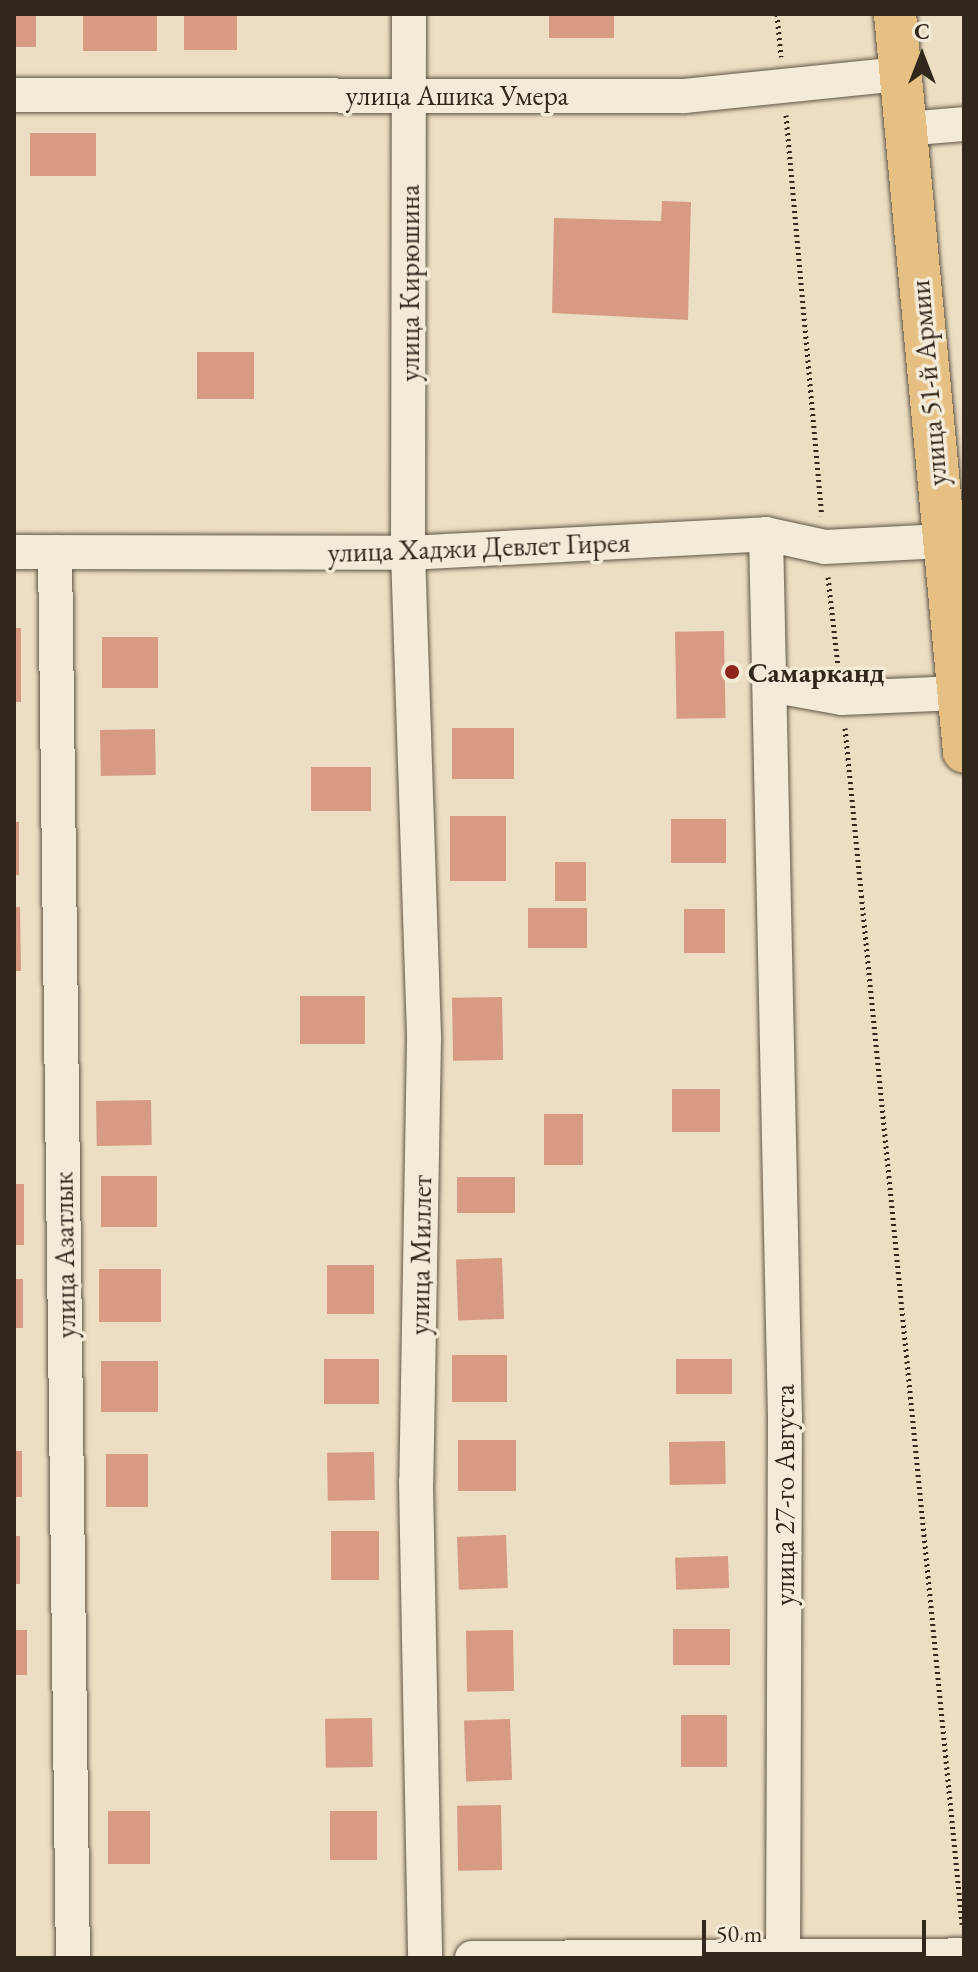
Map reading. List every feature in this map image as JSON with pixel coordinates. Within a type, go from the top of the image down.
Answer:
[{"type":"main road","name":"улица 51-й Армии","points":[[895,14],[964,752]]},
{"type":"street","name":"улица Кирюшина","points":[[408,553],[409,14]]},
{"type":"street","name":"улица Ашика Умера","points":[[14,95],[684,96],[899,74]]},
{"type":"street","points":[[905,129],[964,124]]},
{"type":"street","name":"улица Хаджи Девлет Гирея","points":[[14,552],[408,553],[766,534],[825,547],[943,541]]},
{"type":"street","name":"улица 27-го Августа","points":[[766,534],[779,1031],[783,1957]]},
{"type":"street","name":"улица Азатлык","points":[[55,552],[73,1958]]},
{"type":"street","name":"улица Миллет","points":[[408,553],[424,1039],[416,1482],[425,1958]]},
{"type":"street","points":[[770,685],[842,698],[958,693]]},
{"type":"street","points":[[472,1958],[964,1955]]},
{"type":"path","points":[[777,14],[825,547],[964,1943]]},
{"type":"building","points":[[14,14],[36,14],[36,47],[14,47]]},
{"type":"building","points":[[83,14],[157,14],[157,51],[83,51]]},
{"type":"building","points":[[184,14],[237,14],[237,50],[184,50]]},
{"type":"building","points":[[549,14],[614,14],[614,38],[549,38]]},
{"type":"building","points":[[30,133],[96,133],[96,176],[30,176]]},
{"type":"building","points":[[662,201],[691,202],[688,320],[552,313],[554,218],[661,221]]},
{"type":"building","points":[[197,352],[254,352],[254,399],[197,399]]},
{"type":"building","points":[[14,628],[21,628],[21,702],[14,702]]},
{"type":"building","points":[[724,631],[726,718],[677,719],[675,632]]},
{"type":"building","points":[[102,637],[158,637],[158,688],[102,688]]},
{"type":"building","points":[[452,728],[514,728],[514,779],[452,779]]},
{"type":"building","points":[[155,729],[156,775],[101,776],[100,730]]},
{"type":"building","points":[[311,767],[371,767],[371,811],[311,811]]},
{"type":"building","points":[[450,816],[506,816],[506,881],[450,881]]},
{"type":"building","points":[[671,819],[726,819],[726,863],[671,863]]},
{"type":"building","points":[[14,822],[19,822],[19,875],[14,875]]},
{"type":"building","points":[[555,862],[586,862],[586,901],[555,901]]},
{"type":"building","points":[[14,907],[20,907],[21,971],[14,971]]},
{"type":"building","points":[[528,908],[587,908],[587,948],[528,948]]},
{"type":"building","points":[[684,909],[725,909],[725,953],[684,953]]},
{"type":"building","points":[[300,996],[365,996],[365,1044],[300,1044]]},
{"type":"building","points":[[502,997],[503,1060],[453,1061],[452,998]]},
{"type":"building","points":[[672,1089],[720,1089],[720,1132],[672,1132]]},
{"type":"building","points":[[151,1100],[152,1145],[97,1146],[96,1101]]},
{"type":"building","points":[[544,1114],[583,1114],[583,1165],[544,1165]]},
{"type":"building","points":[[101,1176],[157,1176],[157,1227],[101,1227]]},
{"type":"building","points":[[457,1177],[515,1177],[515,1213],[457,1213]]},
{"type":"building","points":[[14,1184],[24,1184],[24,1245],[14,1245]]},
{"type":"building","points":[[502,1258],[504,1319],[458,1321],[456,1260]]},
{"type":"building","points":[[327,1265],[374,1265],[374,1314],[327,1314]]},
{"type":"building","points":[[99,1269],[161,1269],[161,1322],[99,1322]]},
{"type":"building","points":[[14,1279],[23,1279],[23,1328],[14,1328]]},
{"type":"building","points":[[452,1355],[507,1355],[507,1402],[452,1402]]},
{"type":"building","points":[[324,1359],[379,1359],[379,1404],[324,1404]]},
{"type":"building","points":[[676,1359],[732,1359],[732,1394],[676,1394]]},
{"type":"building","points":[[101,1361],[158,1361],[158,1412],[101,1412]]},
{"type":"building","points":[[458,1440],[516,1440],[516,1491],[458,1491]]},
{"type":"building","points":[[725,1441],[726,1484],[670,1485],[669,1442]]},
{"type":"building","points":[[14,1451],[22,1451],[22,1497],[14,1497]]},
{"type":"building","points":[[374,1452],[375,1500],[328,1501],[327,1453]]},
{"type":"building","points":[[106,1454],[148,1454],[148,1507],[106,1507]]},
{"type":"building","points":[[331,1531],[379,1531],[379,1580],[331,1580]]},
{"type":"building","points":[[506,1535],[508,1588],[459,1590],[457,1537]]},
{"type":"building","points":[[14,1536],[20,1536],[20,1584],[14,1584]]},
{"type":"building","points":[[728,1556],[729,1588],[676,1590],[675,1558]]},
{"type":"building","points":[[673,1629],[730,1629],[730,1665],[673,1665]]},
{"type":"building","points":[[14,1630],[27,1630],[27,1675],[14,1675]]},
{"type":"building","points":[[513,1630],[514,1691],[467,1692],[466,1631]]},
{"type":"building","points":[[681,1715],[727,1715],[727,1767],[681,1767]]},
{"type":"building","points":[[372,1718],[373,1767],[326,1768],[325,1719]]},
{"type":"building","points":[[510,1719],[512,1780],[466,1782],[464,1721]]},
{"type":"building","points":[[501,1805],[502,1870],[458,1871],[457,1806]]},
{"type":"building","points":[[108,1811],[150,1811],[150,1864],[108,1864]]},
{"type":"building","points":[[330,1811],[377,1811],[377,1860],[330,1860]]},
{"type":"place","name":"Самарканд","points":[[732,672]]}]
